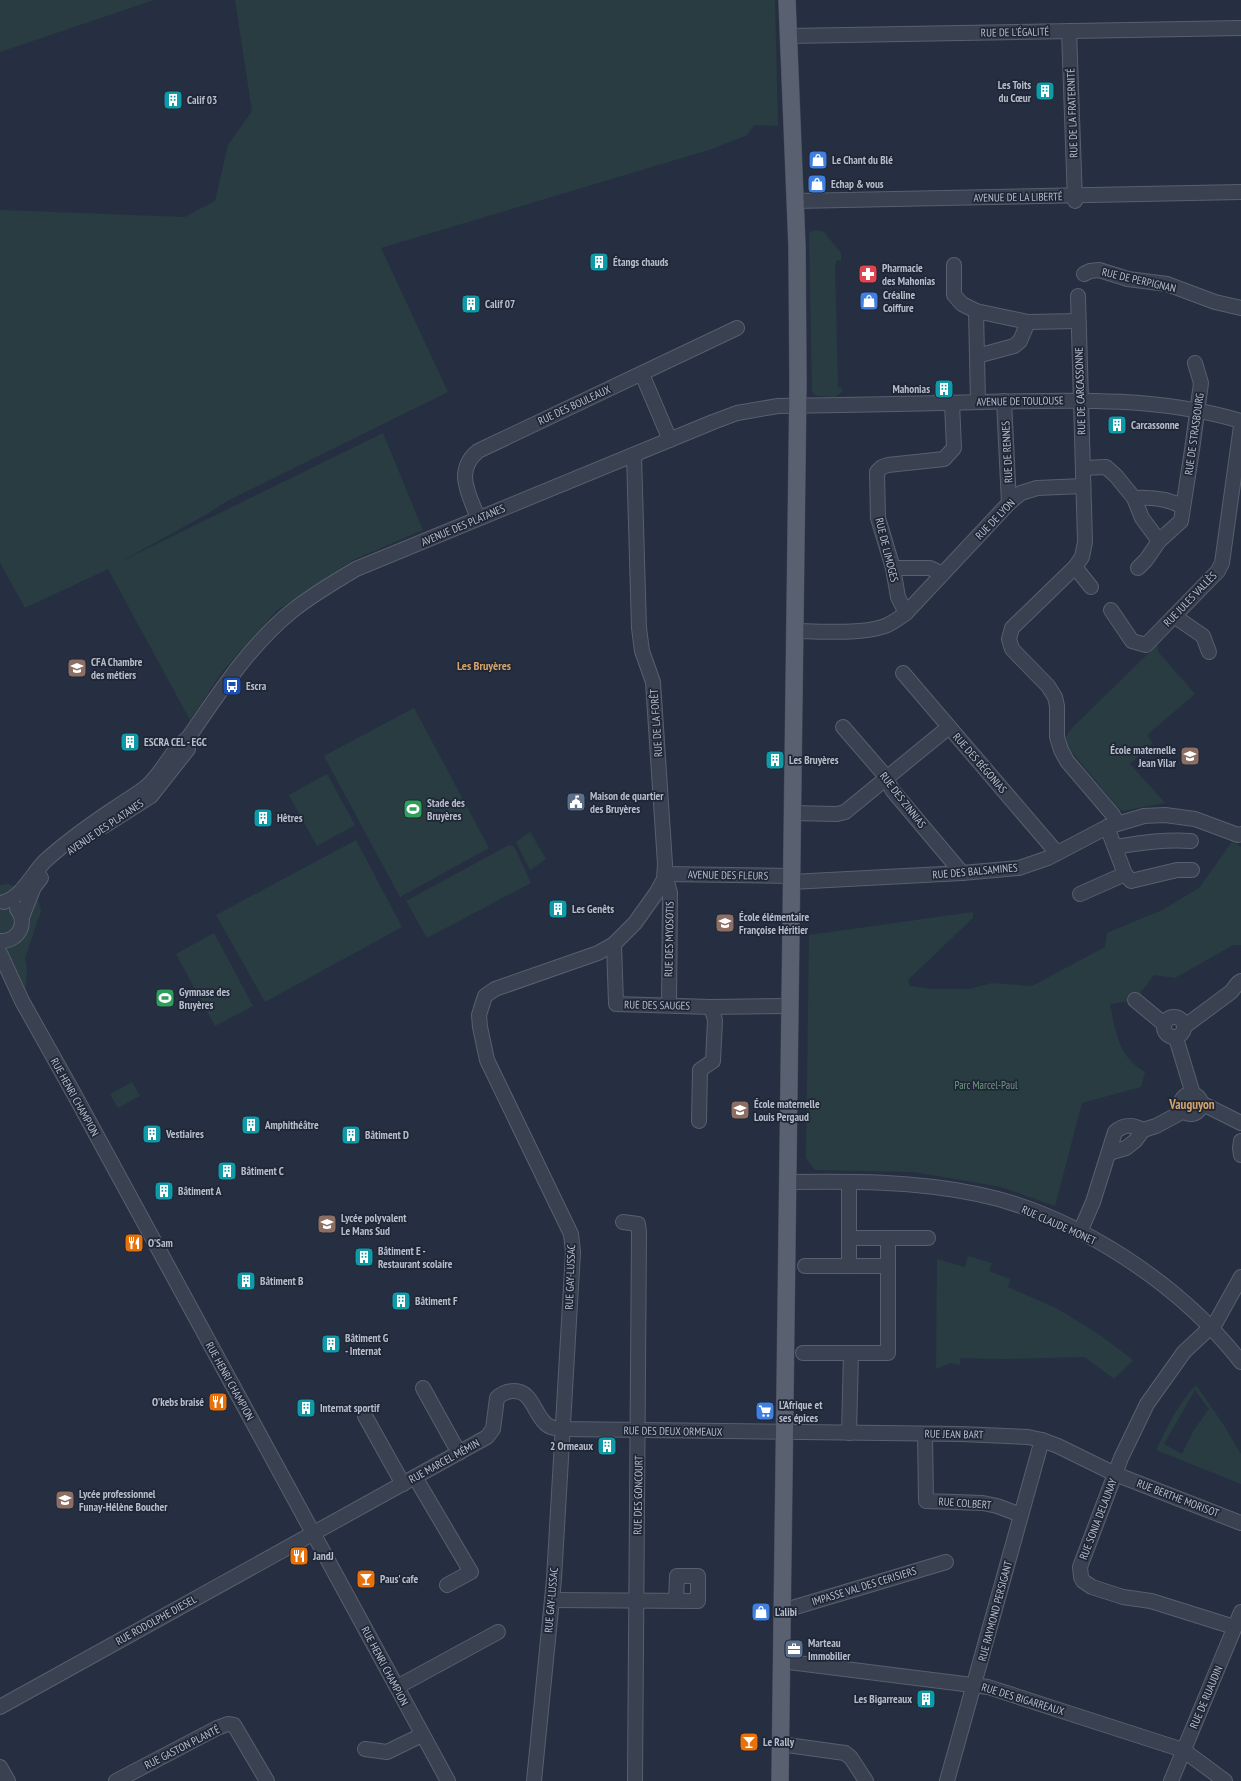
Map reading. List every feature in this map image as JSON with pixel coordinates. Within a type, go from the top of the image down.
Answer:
[{"type":"main road","points":[[780,1781],[798,405],[795,201],[787,0]]},
{"type":"street","name":"RUE DE L'ÉGALITÉ","points":[[789,36],[1241,28]]},
{"type":"street","name":"RUE DE LA FRATERNITÉ","points":[[1069,31],[1075,198]]},
{"type":"street","name":"AVENUE DE LA LIBERTÉ","points":[[795,201],[1075,198],[1241,192]]},
{"type":"street","points":[[954,265],[954,295],[962,304],[976,311],[1028,322],[1078,322]]},
{"type":"street","name":"RUE DE PERPIGNAN","points":[[1084,274],[1090,271],[1099,270],[1128,279],[1167,284],[1215,302],[1241,308]]},
{"type":"street","name":"RUE DE CARCASSONNE","points":[[1075,567],[1082,557],[1085,542],[1078,296]]},
{"type":"street","points":[[976,311],[978,402]]},
{"type":"street","points":[[977,356],[1014,346],[1020,341],[1028,322]]},
{"type":"street","name":"RUE DES BOULEAUX","points":[[478,518],[466,488],[464,475],[465,467],[471,457],[478,451],[738,328]]},
{"type":"street","name":"RUE DE STRASBOURG","points":[[1138,568],[1146,560],[1159,541],[1181,521],[1201,383],[1195,363]]},
{"type":"street","points":[[642,374],[670,440]]},
{"type":"street","name":"AVENUE DE TOULOUSE","points":[[798,405],[952,403],[1081,399],[1138,402],[1197,410],[1241,421]]},
{"type":"street","name":"RUE DE RENNES","points":[[1004,401],[1009,503]]},
{"type":"street","name":"RUE DE LIMOGES","points":[[906,613],[898,597],[893,568],[878,518],[877,472],[882,467],[888,465],[944,459],[948,456],[954,448],[952,403]]},
{"type":"street","name":"AVENUE DES PLATANES","points":[[2,902],[11,900],[42,865],[60,848],[146,786],[161,770],[179,745],[188,738],[236,669],[255,646],[292,611],[330,584],[356,569],[737,413],[760,408],[798,405]]},
{"type":"street","name":"RUE JULES VALLÈS","points":[[1111,610],[1132,641],[1146,645],[1218,571],[1222,563],[1241,426]]},
{"type":"street","name":"RUE DE LA FORÊT","points":[[634,455],[639,628],[642,652],[653,682],[665,874]]},
{"type":"street","points":[[1083,468],[1106,468],[1116,476],[1134,498],[1142,518],[1159,541]]},
{"type":"street","name":"RUE DE LYON","points":[[794,630],[870,629],[889,624],[906,613],[1009,503],[1021,493],[1037,488],[1083,486]]},
{"type":"street","points":[[1134,498],[1158,498],[1171,501],[1183,507]]},
{"type":"street","points":[[1091,586],[1075,567],[1012,628],[1009,639],[1012,649],[1048,686],[1055,697],[1057,706],[1057,737],[1060,750],[1067,761],[1113,815],[1112,825],[1115,847],[1125,874],[1131,881],[1177,870],[1192,870]]},
{"type":"street","points":[[893,568],[930,568],[942,574]]},
{"type":"street","points":[[1174,616],[1203,636],[1209,652]]},
{"type":"street","name":"RUE DES BÉGONIAS","points":[[903,673],[1057,853]]},
{"type":"street","name":"RUE DES ZINNIAS","points":[[843,727],[882,772],[893,790],[962,873]]},
{"type":"street","points":[[792,813],[837,814],[845,812],[949,727]]},
{"type":"street","name":"AVENUE DES PLATANES","points":[[6,940],[21,929],[22,917],[34,887],[50,867],[79,843],[151,796],[188,749],[188,738]]},
{"type":"street","name":"RUE DES BALSAMINES","points":[[791,879],[962,873],[1019,868],[1040,862],[1112,825],[1154,815],[1182,816],[1195,819],[1238,835],[1241,834]]},
{"type":"street","points":[[1115,847],[1152,841],[1191,841]]},
{"type":"street","name":"AVENUE DES FLEURS","points":[[665,874],[791,879]]},
{"type":"street","name":"RUE GAY-LUSSAC","points":[[534,1781],[552,1600],[573,1252],[571,1234],[487,1060],[479,1015],[485,996],[495,989],[598,953],[614,944],[627,933],[642,914],[657,892],[665,874]]},
{"type":"street","name":"RUE DES MYOSOTIS","points":[[665,874],[670,893],[669,1005]]},
{"type":"street","points":[[1080,894],[1125,874]]},
{"type":"street","points":[[2,902],[16,907],[22,917]]},
{"type":"street","name":"RUE HENRI CHAMPION","points":[[6,940],[11,956],[13,982]]},
{"type":"street","name":"RUE DES SAUGES","points":[[614,944],[616,1004],[711,1007],[789,1006]]},
{"type":"street","name":"RUE HENRI CHAMPION","points":[[0,953],[13,982],[448,1781]]},
{"type":"street","points":[[1176,1038],[1182,1034],[1185,1026],[1236,992],[1238,983],[1241,981]]},
{"type":"street","points":[[1135,1000],[1164,1024],[1166,1034],[1176,1038]]},
{"type":"street","points":[[700,1121],[700,1070],[713,1061],[715,1020],[711,1007]]},
{"type":"street","points":[[1164,1024],[1167,1019],[1174,1017],[1182,1020],[1185,1026]]},
{"type":"street","points":[[1109,1153],[1126,1148],[1135,1141],[1143,1130],[1156,1126],[1184,1111],[1191,1114],[1200,1109],[1176,1038]]},
{"type":"street","points":[[1197,1098],[1241,1123]]},
{"type":"street","points":[[1080,1232],[1093,1202],[1115,1132],[1126,1125],[1135,1125],[1143,1130]]},
{"type":"street","points":[[1241,1140],[1241,1155]]},
{"type":"street","name":"RUE CLAUDE MONET","points":[[787,1182],[908,1184],[979,1195],[1031,1210],[1080,1232],[1106,1246],[1146,1272],[1210,1327],[1241,1362]]},
{"type":"street","points":[[849,1182],[849,1266]]},
{"type":"street","name":"RUE DES GONCOURT","points":[[623,1222],[638,1224],[640,1234],[635,1781]]},
{"type":"street","points":[[849,1238],[928,1238]]},
{"type":"street","points":[[803,1353],[888,1353],[888,1238]]},
{"type":"street","points":[[805,1266],[888,1266]]},
{"type":"street","name":"RUE SONIA DELAUNAY","points":[[1234,1627],[1151,1601],[1131,1599],[1111,1594],[1092,1587],[1083,1581],[1080,1572],[1082,1561],[1116,1474],[1134,1430],[1148,1404],[1184,1352],[1216,1322],[1241,1277]]},
{"type":"street","points":[[849,1433],[851,1353]]},
{"type":"street","points":[[424,1388],[459,1453]]},
{"type":"street","name":"RUE MARCEL MÉMIN","points":[[313,1533],[487,1437],[492,1429],[497,1398],[504,1393],[518,1391],[524,1393],[537,1410],[544,1423],[551,1428],[562,1429]]},
{"type":"street","points":[[365,1416],[403,1484]]},
{"type":"street","name":"RUE DES DEUX ORMEAUX","points":[[562,1429],[784,1432]]},
{"type":"street","name":"RUE JEAN BART","points":[[784,1432],[1028,1437],[1042,1440],[1116,1474]]},
{"type":"street","name":"RUE COLBERT","points":[[925,1434],[926,1501],[983,1503],[997,1506],[1021,1515]]},
{"type":"street","name":"RUE RAYMOND PERSIGANT","points":[[947,1781],[1042,1440]]},
{"type":"street","name":"RUE BERTHE MORISOT","points":[[1116,1474],[1241,1523]]},
{"type":"street","points":[[415,1477],[471,1572],[447,1585]]},
{"type":"street","name":"RUE RODOLPHE DIESEL","points":[[0,1707],[313,1533]]},
{"type":"street","name":"IMPASSE VAL DES CERISIERS","points":[[782,1611],[946,1562]]},
{"type":"street","points":[[552,1600],[676,1601]]},
{"type":"street","name":"RUE DE RUAUDIN","points":[[1171,1781],[1241,1612]]},
{"type":"street","points":[[397,1687],[498,1632]]},
{"type":"street","name":"RUE DES BIGARREAUX","points":[[782,1661],[975,1684],[988,1687],[1183,1750],[1225,1781]]},
{"type":"street","name":"RUE GASTON PLANTÉ","points":[[116,1781],[217,1728],[228,1724],[234,1725],[267,1781]]},
{"type":"street","points":[[365,1749],[387,1752],[422,1735]]},
{"type":"street","points":[[780,1744],[845,1754],[850,1758],[866,1781]]},
{"type":"street","points":[[0,1768],[8,1781]]},
{"type":"green space","points":[[0,0],[154,0],[0,52]]},
{"type":"green space","points":[[235,0],[775,0],[778,126],[754,125],[747,135],[712,149],[381,248],[448,392],[227,501],[207,514],[120,562],[383,433],[423,530],[353,560],[276,611],[222,672],[190,720],[108,569],[25,608],[0,563],[0,210],[185,217],[215,201],[228,145],[252,111]]},
{"type":"green space","points":[[816,230],[824,232],[841,253],[841,261],[837,260],[835,266],[838,387],[842,388],[842,392],[835,397],[816,396],[812,391],[809,235],[810,232]]},
{"type":"green space","points":[[1157,645],[1159,653],[1195,694],[1147,735],[1153,743],[1130,764],[1165,803],[1122,811],[1067,746],[1066,736],[1072,728]]},
{"type":"green space","points":[[414,708],[489,848],[400,897],[324,756]]},
{"type":"green space","points":[[327,774],[355,825],[317,846],[289,795]]},
{"type":"green space","points":[[530,832],[546,859],[530,870],[516,842]]},
{"type":"green space","points":[[356,840],[402,927],[265,1002],[216,915]]},
{"type":"green space","name":"Parc Marcel-Paul","points":[[1232,842],[1241,847],[1241,945],[1233,945],[1175,978],[1154,975],[1135,1000],[1110,1004],[1114,1025],[1124,1051],[1136,1066],[1145,1072],[1141,1087],[1082,1103],[1055,1206],[1001,1187],[914,1172],[815,1170],[806,1158],[809,935],[973,912],[973,918],[908,980],[910,986],[932,989],[969,989],[992,983],[1032,986],[1105,947],[1107,933],[1162,910],[1199,888]]},
{"type":"green space","points":[[509,845],[514,846],[531,883],[427,938],[406,901]]},
{"type":"green space","points":[[8,884],[15,886],[28,899],[35,895],[41,911],[25,958],[27,969],[25,995],[0,941],[16,937],[15,907],[0,902],[0,885]]},
{"type":"green space","points":[[0,908],[11,910],[16,917],[14,931],[0,936]]},
{"type":"green space","points":[[214,933],[253,1006],[215,1026],[176,954]]},
{"type":"green space","points":[[132,1082],[140,1096],[118,1108],[110,1094]]},
{"type":"green space","points":[[968,1256],[992,1263],[989,1271],[1010,1279],[1008,1287],[1058,1309],[1100,1335],[1133,1360],[1114,1379],[1085,1357],[1001,1359],[960,1358],[960,1365],[951,1363],[936,1369],[937,1259],[965,1267]]},
{"type":"green space","points":[[1196,1385],[1223,1424],[1241,1454],[1241,1484],[1156,1450],[1173,1416]],"holes":[[[1195,1390],[1209,1409],[1194,1430],[1182,1454],[1164,1444]]]},
{"type":"place","name":"Les Toits du Cœur","points":[[1045,91]]},
{"type":"place","name":"Calif 03","points":[[173,100]]},
{"type":"place","name":"Le Chant du Blé","points":[[818,160]]},
{"type":"place","name":"Echap & vous","points":[[817,184]]},
{"type":"place","name":"Étangs chauds","points":[[599,262]]},
{"type":"place","name":"Pharmacie des Mahonias","points":[[868,274]]},
{"type":"place","name":"Créaline Coiffure","points":[[869,301]]},
{"type":"place","name":"Calif 07","points":[[471,304]]},
{"type":"place","name":"Mahonias","points":[[944,389]]},
{"type":"place","name":"Carcassonne","points":[[1117,425]]},
{"type":"place","name":"CFA Chambre des métiers","points":[[77,668]]},
{"type":"place","name":"Escra","points":[[232,686]]},
{"type":"place","name":"ESCRA CEL - EGC","points":[[130,742]]},
{"type":"place","name":"École maternelle Jean Vilar","points":[[1190,756]]},
{"type":"place","name":"Les Bruyères","points":[[775,760]]},
{"type":"place","name":"Maison de quartier des Bruyères","points":[[576,802]]},
{"type":"place","name":"Stade des Bruyères","points":[[413,809]]},
{"type":"place","name":"Hêtres","points":[[263,818]]},
{"type":"place","name":"Les Genêts","points":[[558,909]]},
{"type":"place","name":"École élémentaire Françoise Héritier","points":[[725,923]]},
{"type":"place","name":"Gymnase des Bruyères","points":[[165,998]]},
{"type":"place","name":"École maternelle Louis Pergaud","points":[[740,1110]]},
{"type":"place","name":"Amphithéâtre","points":[[251,1125]]},
{"type":"place","name":"Vestiaires","points":[[152,1134]]},
{"type":"place","name":"Bâtiment D","points":[[351,1135]]},
{"type":"place","name":"Bâtiment C","points":[[227,1171]]},
{"type":"place","name":"Bâtiment A","points":[[164,1191]]},
{"type":"place","name":"Lycée polyvalent Le Mans Sud","points":[[327,1224]]},
{"type":"place","name":"O'Sam","points":[[134,1243]]},
{"type":"place","name":"Bâtiment E - Restaurant scolaire","points":[[364,1257]]},
{"type":"place","name":"Bâtiment B","points":[[246,1281]]},
{"type":"place","name":"Bâtiment F","points":[[401,1301]]},
{"type":"place","name":"Bâtiment G - Internat","points":[[331,1344]]},
{"type":"place","name":"O'kebs braisé","points":[[218,1402]]},
{"type":"place","name":"Internat sportif","points":[[306,1408]]},
{"type":"place","name":"L'Afrique et ses épices","points":[[765,1411]]},
{"type":"place","name":"2 Ormeaux","points":[[607,1446]]},
{"type":"place","name":"Lycée professionnel Funay-Hélène Boucher","points":[[65,1500]]},
{"type":"place","name":"JandJ","points":[[299,1556]]},
{"type":"place","name":"Paus' cafe","points":[[366,1579]]},
{"type":"place","name":"L'alibi","points":[[761,1612]]},
{"type":"place","name":"Marteau Immobilier","points":[[794,1649]]},
{"type":"place","name":"Les Bigarreaux","points":[[926,1699]]},
{"type":"place","name":"Le Rally","points":[[749,1742]]},
{"type":"district","name":"Les Bruyères","points":[[484,666]]},
{"type":"district","name":"Vauguyon","points":[[1192,1104]]}]
